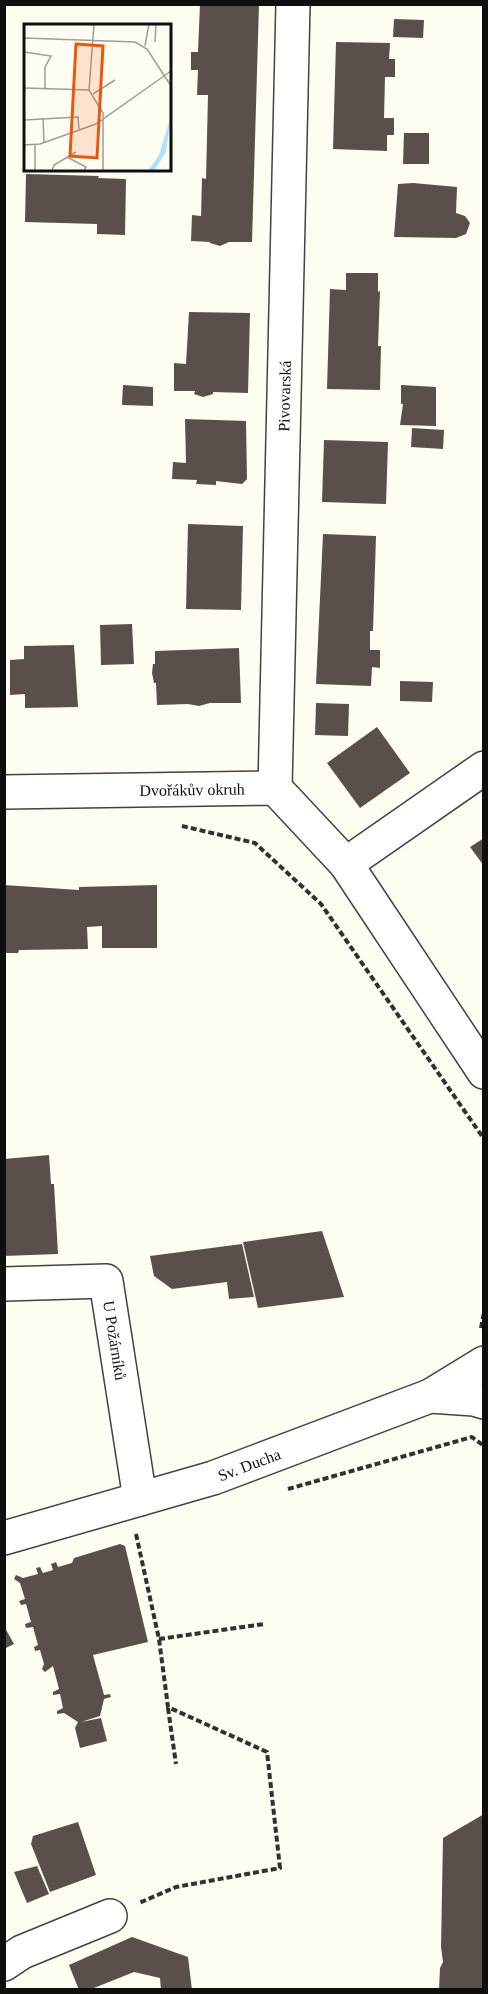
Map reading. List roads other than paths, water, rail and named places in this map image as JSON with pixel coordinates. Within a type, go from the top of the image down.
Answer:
[{"type":"street","name":"Pivovarská","points":[[275,788],[293,4]]},
{"type":"street","points":[[346,864],[483,768]]},
{"type":"street","name":"Dvořákův okruh","points":[[4,792],[275,788]]},
{"type":"street","points":[[275,788],[346,864],[483,1071]]},
{"type":"street","name":"U Požárníků","points":[[4,1284],[106,1281],[140,1499]]},
{"type":"street","name":"Sv. Ducha","points":[[4,1538],[213,1478],[430,1396],[483,1363]]},
{"type":"street","points":[[430,1396],[474,1399],[483,1402]]},
{"type":"street","points":[[4,1964],[22,1952],[110,1916]]}]
